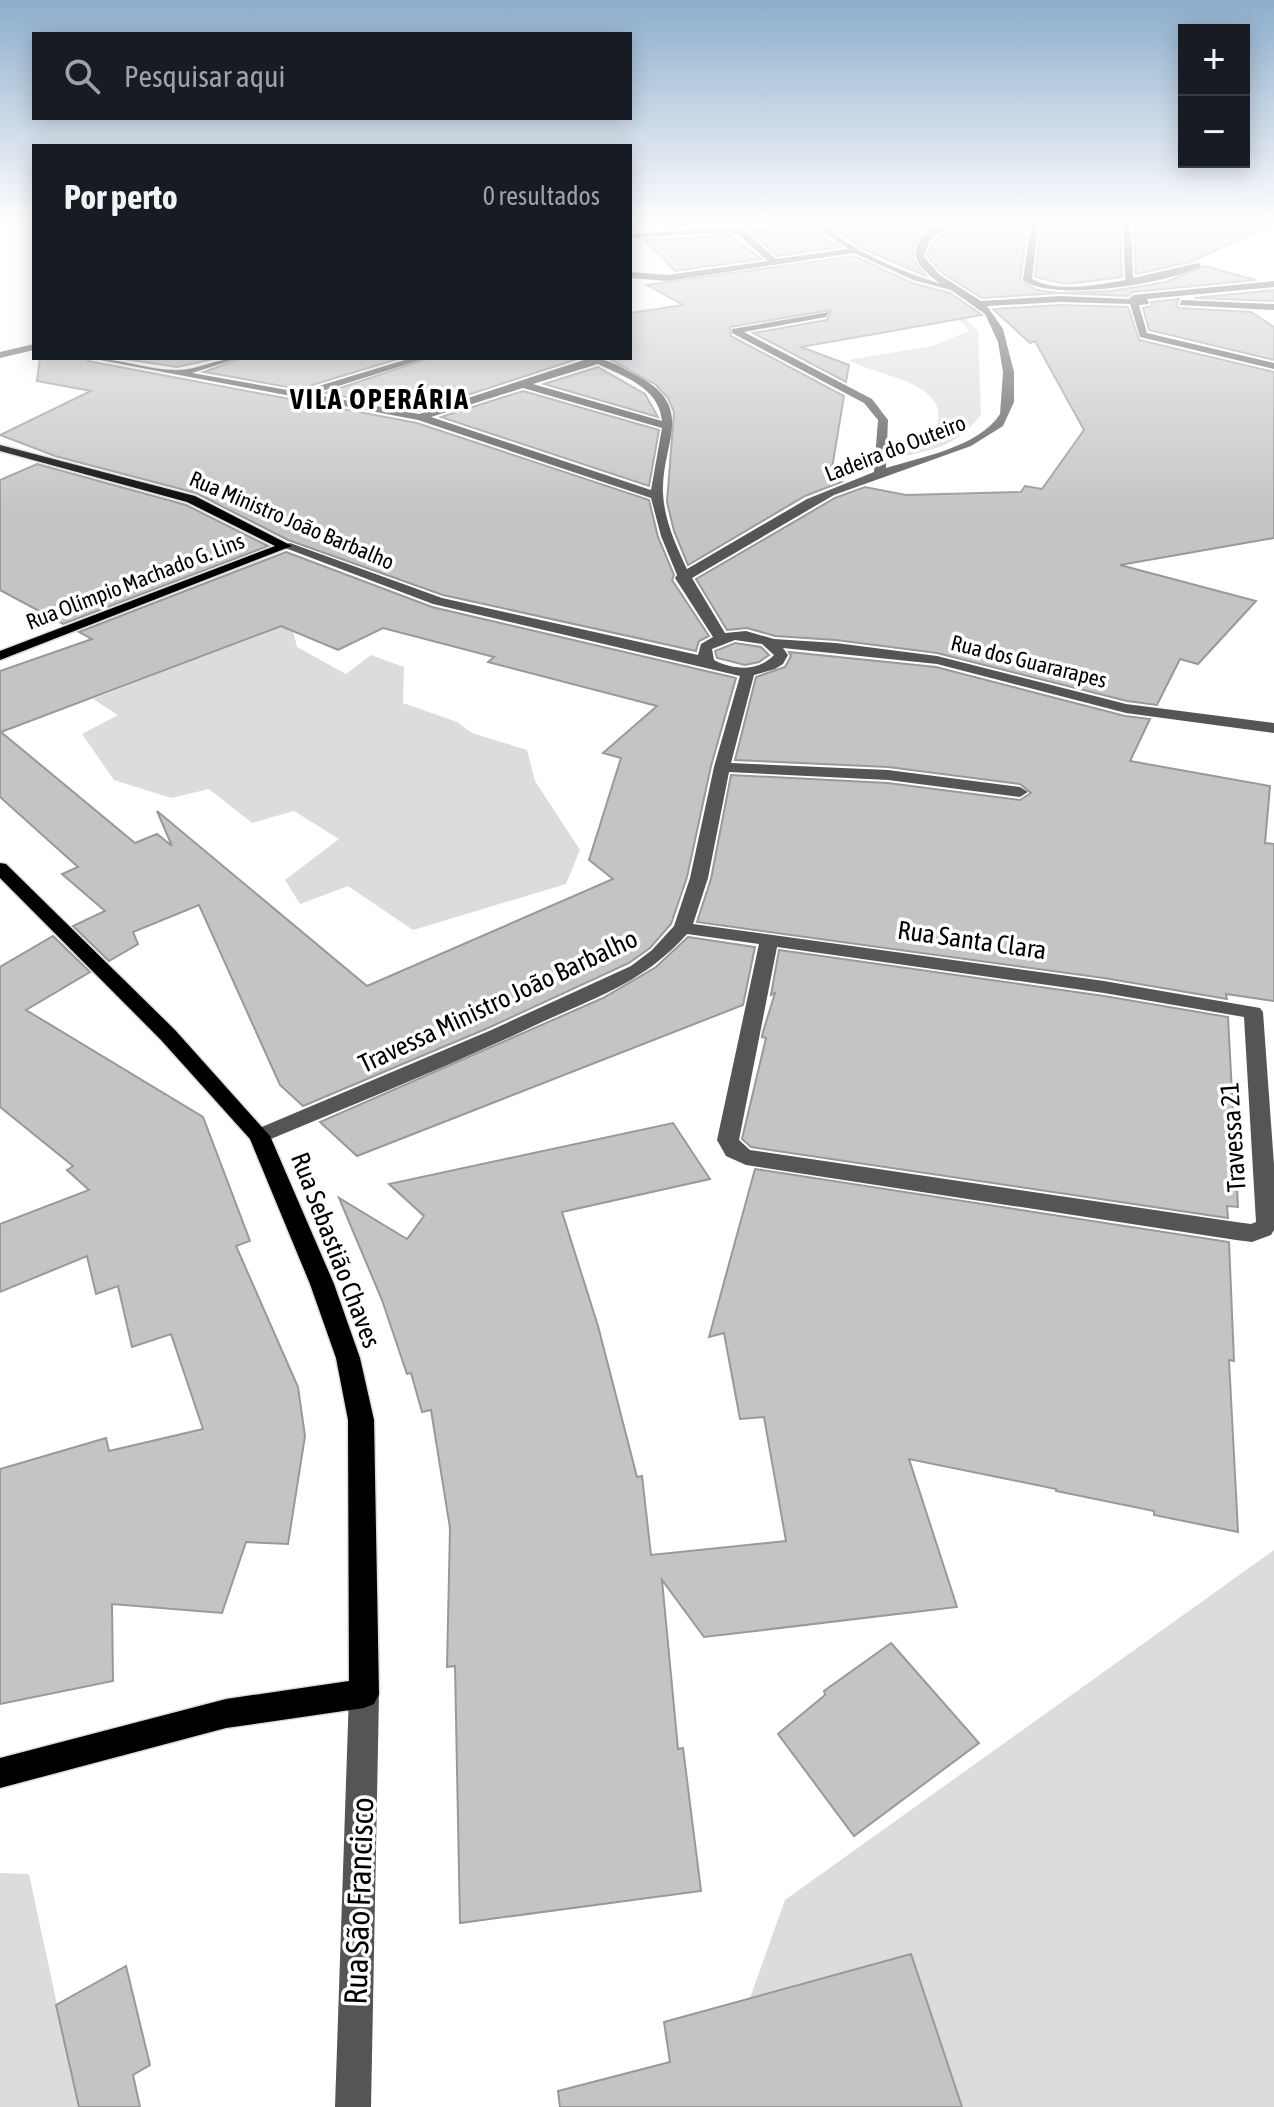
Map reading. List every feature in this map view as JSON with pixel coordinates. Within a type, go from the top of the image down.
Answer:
[{"type":"main road","name":"Rua Ministro João Barbalho","points":[[0,448],[191,499],[286,546]]},
{"type":"main road","name":"Rua Olímpio Machado G. Lins","points":[[0,656],[286,546]]},
{"type":"main road","name":"Rua Sebastião Chaves","points":[[4,876],[168,1035],[259,1136],[322,1284],[356,1392],[361,1420],[364,1694]]},
{"type":"main road","points":[[0,1773],[204,1717],[321,1697],[364,1694]]},
{"type":"street","points":[[797,319],[735,331],[758,346],[868,401],[883,420],[880,472]]},
{"type":"street","name":"Ladeira do Outeiro","points":[[682,578],[830,492],[990,432],[1005,415],[1011,383],[994,319]]},
{"type":"street","points":[[1139,319],[1143,335],[1274,366]]},
{"type":"street","points":[[0,355],[32,347]]},
{"type":"street","points":[[104,360],[420,417],[657,496]]},
{"type":"street","points":[[175,374],[227,360]]},
{"type":"street","points":[[299,395],[415,360]]},
{"type":"street","points":[[420,417],[594,360]]},
{"type":"street","points":[[599,360],[659,395],[665,405],[668,426],[657,496],[682,578],[721,638],[706,647],[704,652],[708,662]]},
{"type":"street","points":[[520,383],[668,426]]},
{"type":"street","name":"Rua Ministro João Barbalho","points":[[286,546],[438,601],[708,662],[726,670],[748,672]]},
{"type":"street","name":"Rua dos Guararapes","points":[[721,638],[742,635],[772,643],[836,647],[937,660],[1126,708],[1274,728]]},
{"type":"street","points":[[748,672],[761,670],[778,661],[781,655],[772,643]]},
{"type":"street","name":"Travessa Ministro João Barbalho","points":[[259,1136],[496,1036],[638,970],[659,954],[683,928],[699,878],[722,767],[748,672]]},
{"type":"street","points":[[722,767],[888,775],[1020,792]]},
{"type":"street","name":"Rua Santa Clara","points":[[683,928],[1104,987],[1253,1012]]},
{"type":"street","name":"Travessa 21","points":[[769,940],[728,1140],[734,1151],[746,1157],[1252,1233],[1263,1229],[1267,1222],[1253,1012]]},
{"type":"street","name":"Rua São Francisco","points":[[353,2107],[364,1694]]},
{"type":"shaded area","points":[[957,319],[966,319],[978,331],[981,415],[952,441],[894,459],[896,446],[933,435],[939,418],[936,404],[913,384],[848,360],[932,346],[969,331]]},
{"type":"shaded area","points":[[291,622],[297,647],[346,674],[371,655],[404,667],[403,703],[457,722],[472,733],[527,750],[535,781],[580,850],[566,884],[413,930],[348,886],[300,904],[285,880],[339,839],[294,811],[252,823],[209,789],[171,798],[114,780],[82,734],[118,715],[93,699]]},
{"type":"shaded area","points":[[1274,1550],[1274,2107],[711,2107],[785,1900]]},
{"type":"shaded area","points":[[0,1873],[29,1874],[79,2107],[0,2107]]},
{"type":"building","points":[[632,319],[776,319],[730,327],[731,336],[844,396],[830,480],[841,482],[805,496],[688,565],[674,531],[667,502],[674,412],[668,398],[656,385],[612,360],[632,360]]},
{"type":"building","points":[[958,319],[801,347],[849,365],[846,382],[753,333],[827,320]]},
{"type":"building","points":[[1004,319],[1132,319],[1139,340],[1274,372],[1274,538],[1120,565],[1256,601],[1198,664],[1180,659],[1157,705],[1127,701],[937,653],[775,636],[747,628],[727,630],[696,579],[835,498],[865,487],[906,495],[1021,492],[1025,486],[1042,489],[1084,430],[1035,341],[1030,343]]},
{"type":"building","points":[[1146,319],[1262,319],[1274,327],[1274,360],[1149,330]]},
{"type":"building","points":[[40,360],[87,360],[417,423],[649,500],[658,537],[674,575],[672,580],[709,636],[699,641],[696,651],[443,595],[288,540],[196,493],[55,456],[0,435],[91,391],[37,381]]},
{"type":"building","points":[[131,360],[209,360],[177,367]]},
{"type":"building","points":[[237,360],[394,360],[299,389],[204,372]]},
{"type":"building","points":[[424,360],[574,360],[419,411],[325,393]]},
{"type":"building","points":[[598,367],[645,394],[658,417],[544,384]]},
{"type":"building","points":[[523,391],[659,430],[649,486],[441,417]]},
{"type":"building","points":[[37,464],[186,505],[268,546],[63,624],[0,590],[0,480]]},
{"type":"building","points":[[286,552],[432,607],[736,678],[711,766],[687,877],[671,924],[650,948],[629,963],[488,1028],[303,1106],[280,1085],[199,905],[133,932],[138,944],[109,961],[73,926],[105,911],[62,874],[78,867],[0,797],[0,671],[92,639],[79,632]],"holes":[[[281,626],[338,650],[383,628],[494,657],[488,662],[657,706],[603,753],[621,758],[589,860],[613,879],[367,986],[157,811],[172,846],[157,834],[135,843],[1,732]]]},
{"type":"building","points":[[735,643],[761,647],[769,655],[759,662],[745,665],[717,658],[715,651]]},
{"type":"building","points":[[789,652],[936,667],[1125,716],[1150,719],[1130,761],[1270,786],[1265,843],[1274,844],[1274,1001],[1226,994],[1227,999],[1104,978],[697,922],[711,879],[731,775],[888,783],[1020,800],[1031,793],[1020,784],[888,767],[735,760],[756,677],[785,667],[791,656]]},
{"type":"building","points":[[53,936],[90,972],[26,1010],[203,1117],[250,1241],[236,1246],[298,1387],[305,1436],[288,1544],[246,1542],[222,1613],[112,1604],[113,1681],[0,1704],[0,1469],[106,1438],[109,1451],[203,1429],[171,1334],[132,1347],[118,1286],[96,1294],[87,1256],[0,1292],[0,1224],[89,1190],[67,1170],[73,1166],[0,1107],[0,967]]},
{"type":"building","points":[[688,937],[755,947],[743,1005],[357,1156],[320,1122],[603,998],[656,967]]},
{"type":"building","points":[[779,950],[1104,996],[1228,1017],[1238,1207],[1227,1206],[1228,1218],[751,1147],[742,1139],[766,1038],[762,1037],[763,1032],[775,993],[771,995]]},
{"type":"building","points":[[673,1123],[710,1179],[562,1212],[598,1326],[637,1477],[642,1476],[651,1555],[786,1541],[764,1417],[740,1419],[724,1333],[709,1337],[755,1169],[1229,1242],[1234,1361],[1229,1360],[1238,1532],[1154,1515],[1154,1511],[1056,1489],[909,1459],[957,1607],[704,1637],[662,1580],[678,1749],[683,1748],[701,1891],[460,1923],[455,1666],[447,1667],[450,1528],[431,1410],[422,1412],[411,1373],[407,1374],[382,1300],[339,1198],[407,1239],[424,1216],[389,1184]]},
{"type":"building","points":[[891,1643],[979,1743],[854,1836],[778,1734],[825,1695],[824,1691]]},
{"type":"building","points":[[911,1954],[962,2107],[560,2107],[558,2091],[670,2062],[664,2022]]},
{"type":"building","points":[[126,1966],[150,2065],[133,2075],[140,2107],[79,2107],[56,2005]]},
{"type":"district","name":"VILA OPERÁRIA","points":[[380,399]]}]
